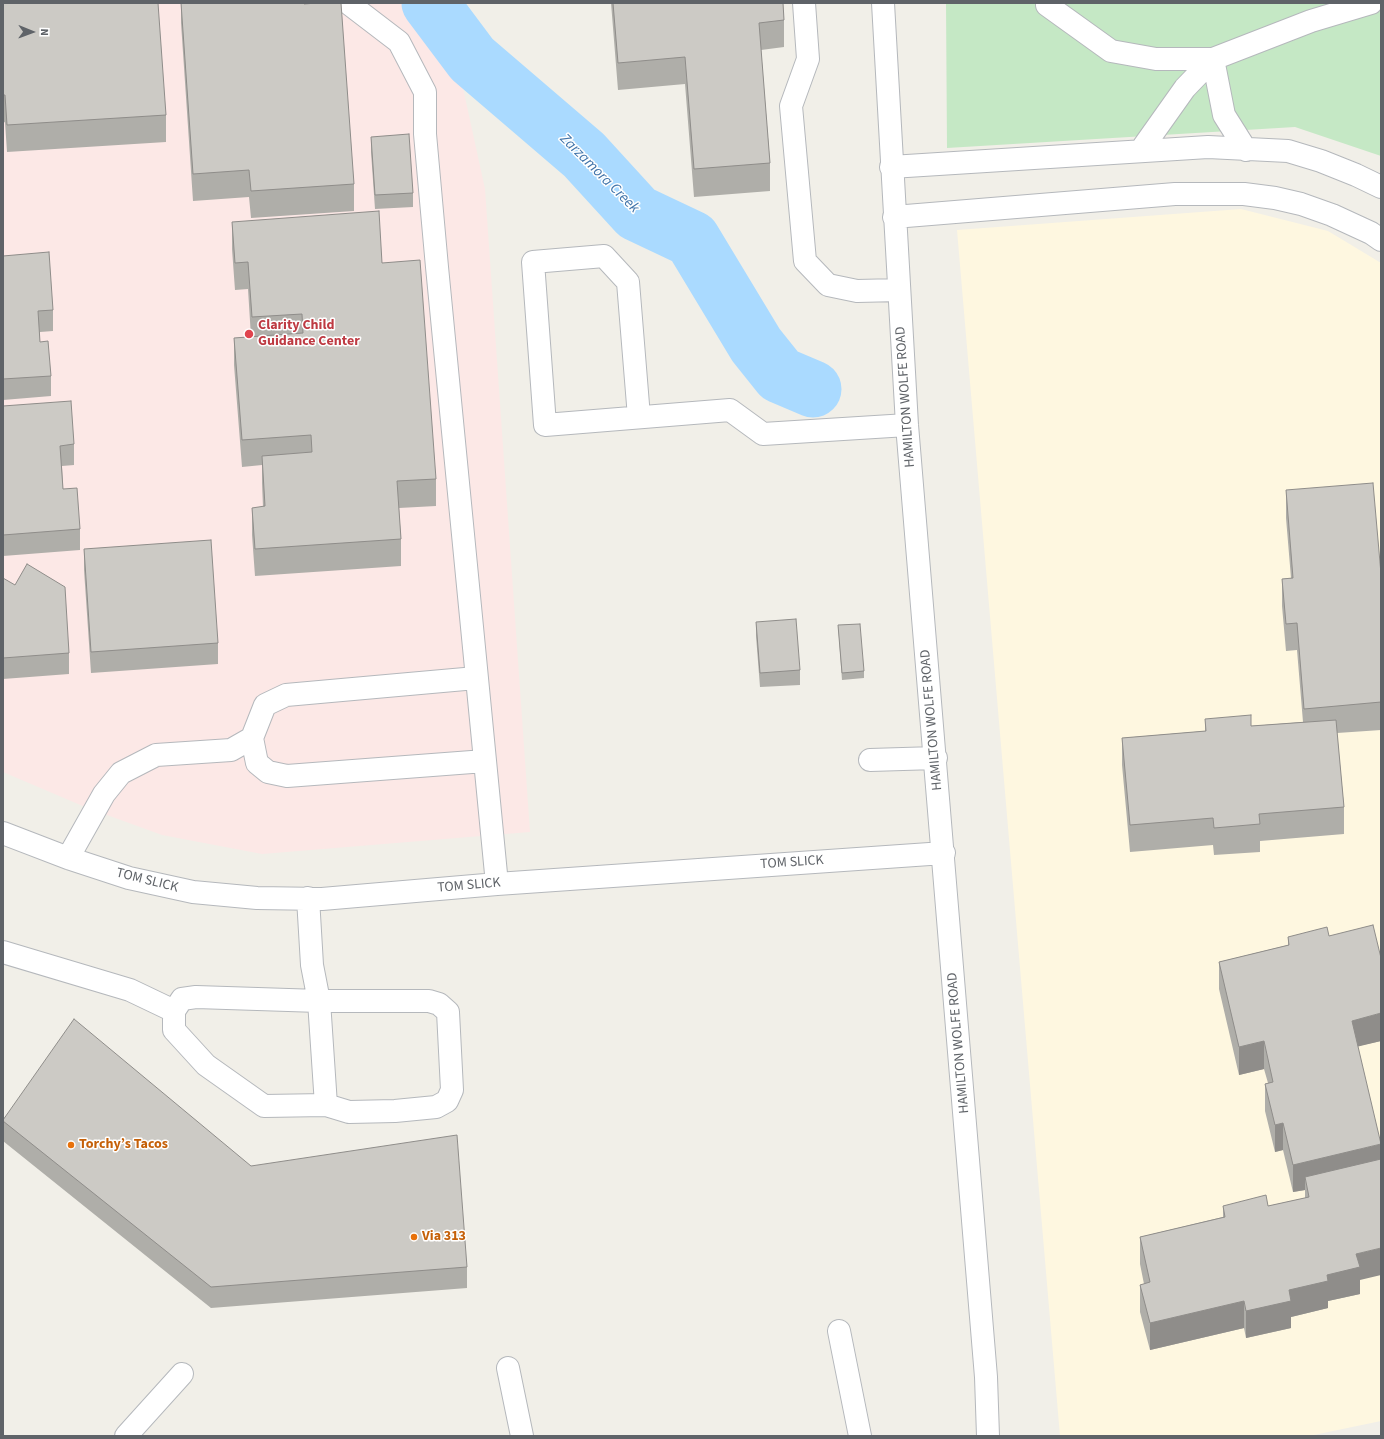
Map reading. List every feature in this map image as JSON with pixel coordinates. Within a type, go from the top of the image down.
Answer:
[{"type":"street","points":[[348,3],[399,42],[425,92],[426,134],[476,678],[497,884]]},
{"type":"street","points":[[804,3],[808,59],[791,106],[805,261],[828,285],[857,291],[899,290]]},
{"type":"street","name":"HAMILTON WOLFE ROAD","points":[[883,3],[891,167],[907,425],[944,853],[986,1377],[988,1436]]},
{"type":"street","points":[[1047,5],[1111,51],[1156,59],[1213,60],[1311,21],[1369,3]]},
{"type":"street","points":[[1141,150],[1185,88],[1213,60]]},
{"type":"street","points":[[1213,60],[1224,115],[1246,150]]},
{"type":"street","points":[[891,167],[1141,150],[1208,147],[1288,151],[1342,169],[1381,187]]},
{"type":"street","points":[[894,216],[1175,194],[1244,194],[1275,198],[1301,204],[1332,215],[1371,233],[1381,240]]},
{"type":"street","points":[[639,417],[628,282],[604,256],[534,262],[545,425],[730,410],[763,434],[907,425]]},
{"type":"street","points":[[476,678],[286,695],[265,705],[252,738],[257,763],[268,772],[287,776],[484,761]]},
{"type":"street","points":[[68,858],[104,794],[121,773],[156,755],[231,750],[252,738]]},
{"type":"street","points":[[870,760],[936,758]]},
{"type":"street","name":"TOM SLICK","points":[[3,833],[68,858],[129,878],[193,892],[257,898],[308,898],[944,853]]},
{"type":"street","points":[[308,898],[312,965],[320,1001],[326,1105]]},
{"type":"street","points":[[3,952],[130,990],[174,1011]]},
{"type":"street","points":[[196,997],[320,1001],[429,1001],[439,1004],[448,1012],[452,1090],[447,1101],[436,1107],[395,1111],[349,1112],[326,1105],[264,1106],[206,1065],[174,1030],[174,1011],[182,999],[196,997]]},
{"type":"street","points":[[839,1331],[860,1436]]},
{"type":"street","points":[[508,1368],[522,1436]]},
{"type":"street","points":[[127,1436],[182,1374]]},
{"type":"shaded area","name":"Clarity Child Guidance Center","points":[[3,3],[404,3],[463,88],[485,189],[530,832],[262,854],[162,835],[85,807],[3,772]]},
{"type":"shaded area","points":[[1241,209],[1328,231],[1381,263],[1381,1421],[1309,1436],[1060,1436],[957,230]]},
{"type":"green space","points":[[946,3],[1381,3],[1381,156],[1295,127],[947,148]]},
{"type":"building","points":[[3,3],[158,3],[166,115],[7,125],[5,95],[3,95]]},
{"type":"building","points":[[181,3],[341,3],[354,184],[251,191],[249,170],[193,174]]},
{"type":"building","points":[[613,3],[783,3],[784,20],[759,23],[770,163],[694,169],[685,57],[618,63]]},
{"type":"building","points":[[409,134],[413,193],[375,195],[371,137]]},
{"type":"building","points":[[379,211],[382,263],[420,260],[436,479],[397,481],[401,539],[255,549],[252,508],[265,506],[262,456],[312,452],[311,435],[242,440],[234,338],[303,333],[302,314],[252,317],[248,262],[235,263],[232,222]]},
{"type":"building","points":[[49,252],[53,310],[38,311],[40,342],[48,341],[51,376],[3,379],[3,256]]},
{"type":"building","points":[[71,401],[74,444],[60,446],[63,489],[77,488],[80,529],[3,535],[3,406]]},
{"type":"building","points":[[1373,483],[1381,574],[1381,702],[1304,709],[1297,623],[1286,624],[1282,579],[1293,578],[1286,490]]},
{"type":"building","points":[[211,540],[218,643],[91,652],[84,549]]},
{"type":"building","points":[[27,564],[65,587],[69,653],[3,658],[3,578],[15,585]]},
{"type":"building","points":[[796,619],[800,670],[760,673],[756,622]]},
{"type":"building","points":[[860,624],[864,671],[842,673],[838,625]]},
{"type":"building","points":[[1251,715],[1251,726],[1336,720],[1344,807],[1259,814],[1260,824],[1214,828],[1213,818],[1130,825],[1122,738],[1206,731],[1205,719]]},
{"type":"building","points":[[1373,925],[1381,958],[1381,1013],[1352,1021],[1381,1144],[1293,1165],[1283,1123],[1275,1125],[1265,1084],[1273,1082],[1264,1041],[1239,1047],[1219,962],[1289,945],[1288,937],[1327,927],[1329,936]]},
{"type":"building","points":[[74,1019],[251,1166],[457,1135],[467,1267],[211,1287],[3,1121]]},
{"type":"building","points":[[1381,1159],[1381,1248],[1356,1254],[1360,1267],[1327,1275],[1328,1281],[1289,1290],[1291,1301],[1246,1311],[1244,1301],[1150,1323],[1140,1285],[1150,1282],[1140,1237],[1225,1217],[1223,1206],[1266,1195],[1268,1206],[1309,1197],[1305,1177]]},
{"type":"waterway","name":"Zarzamora Creek","points":[[430,3],[472,59],[584,155],[637,213],[692,239],[756,345],[780,375],[813,389]]},
{"type":"place","name":"Clarity Child Guidance Center","points":[[249,334]]},
{"type":"place","name":"Torchy’s Tacos","points":[[71,1145]]},
{"type":"place","name":"Via 313","points":[[414,1237]]}]
